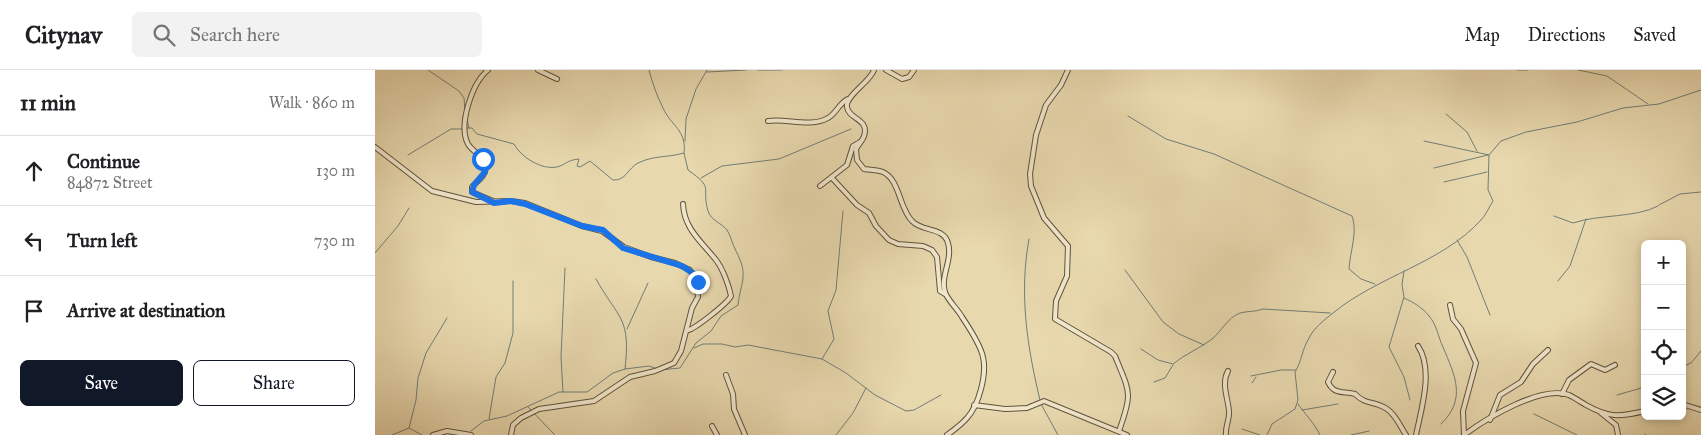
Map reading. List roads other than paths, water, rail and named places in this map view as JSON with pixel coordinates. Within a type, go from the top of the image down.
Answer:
[{"type":"street","points":[[488,70],[475,85],[465,117],[465,129],[468,145],[483,159],[486,168],[483,176],[472,187],[472,192],[494,203]]},
{"type":"street","points":[[538,70],[557,79]]},
{"type":"street","points":[[768,121],[818,122],[831,117],[841,103],[850,98],[867,81],[874,70]]},
{"type":"street","points":[[886,70],[902,79],[909,76],[914,70]]},
{"type":"street","points":[[1067,70],[1061,85],[1046,105],[1036,135],[1030,179],[1047,223],[1068,246],[1067,276],[1056,301],[1055,319],[1115,356],[1128,388],[1129,401],[1119,430]]},
{"type":"street","points":[[850,98],[846,107],[848,111],[857,116],[865,128],[864,136],[855,149],[856,155],[864,169],[882,172],[889,176],[911,221],[927,230],[941,233],[947,238],[950,251],[944,281],[945,294]]},
{"type":"street","points":[[820,186],[847,166],[853,146],[860,142]]},
{"type":"street","points":[[375,147],[432,191],[463,200],[494,203],[511,201],[525,204],[582,226],[603,230],[623,248],[675,262],[689,270],[696,278],[698,288],[689,330],[680,356],[674,363],[655,371],[630,377],[594,401],[539,410],[517,421],[511,427],[511,435]]},
{"type":"street","points":[[832,178],[857,205],[869,213],[876,226],[889,240],[898,244],[923,246],[932,250],[937,257],[940,291],[945,294],[962,317],[982,354],[983,376],[974,405],[967,418],[947,435]]},
{"type":"street","points":[[683,204],[685,220],[705,249],[717,261],[731,296],[704,321],[689,330]]},
{"type":"street","points":[[1450,305],[1453,319],[1461,329],[1475,362],[1463,411],[1464,435],[1522,400],[1562,394],[1572,396],[1600,412],[1616,425],[1618,435]]},
{"type":"street","points":[[1416,435],[1427,391],[1423,360],[1418,346]]},
{"type":"street","points":[[1489,420],[1500,395],[1521,382],[1533,364],[1549,350]]},
{"type":"street","points":[[1562,394],[1569,380],[1591,364],[1605,370],[1615,365]]},
{"type":"street","points":[[1226,435],[1225,424],[1229,411],[1224,380],[1228,371]]},
{"type":"street","points":[[1333,372],[1328,382],[1331,388],[1342,394],[1355,394],[1362,402],[1376,403],[1387,408],[1406,435]]},
{"type":"street","points":[[727,375],[735,409],[745,435]]},
{"type":"street","points":[[974,405],[1019,408],[1032,407],[1043,401],[1119,430],[1127,435]]},
{"type":"street","points":[[1686,405],[1701,410]]},
{"type":"street","points":[[1600,412],[1622,416],[1641,412]]},
{"type":"street","points":[[712,426],[717,435]]},
{"type":"street","points":[[433,435],[447,431],[471,435]]},
{"type":"waterway","points":[[428,70],[459,91],[464,98],[465,111]]},
{"type":"waterway","points":[[649,70],[666,114],[681,133],[684,153]]},
{"type":"waterway","points":[[685,141],[686,119],[696,89],[707,70]]},
{"type":"waterway","points":[[707,72],[746,70]]},
{"type":"waterway","points":[[758,70],[782,70]]},
{"type":"waterway","points":[[1517,70],[1528,70]]},
{"type":"waterway","points":[[1578,70],[1607,76],[1648,104]]},
{"type":"waterway","points":[[1267,435],[1272,424],[1295,409],[1298,400],[1295,372],[1307,342],[1319,324],[1351,300],[1448,247],[1465,235],[1483,218],[1493,201],[1488,190],[1489,155],[1501,141],[1526,132],[1577,122],[1623,108],[1659,104],[1701,90]]},
{"type":"waterway","points":[[1446,114],[1467,132],[1477,151]]},
{"type":"waterway","points":[[1128,116],[1166,139],[1214,154],[1352,216],[1354,235],[1349,269],[1361,279],[1375,284]]},
{"type":"waterway","points":[[467,120],[469,128]]},
{"type":"waterway","points":[[466,128],[472,128],[477,134],[514,144],[526,158],[545,166],[557,167],[579,159],[577,166],[580,167],[590,161],[613,180],[621,178],[635,165],[644,160],[684,153],[688,170],[702,181],[706,188],[706,203],[709,214],[728,232],[740,259],[743,278],[738,305],[721,316],[711,331],[696,343],[680,368],[660,370]]},
{"type":"waterway","points":[[408,155],[451,129],[463,129]]},
{"type":"waterway","points":[[701,178],[722,166],[779,159],[851,129]]},
{"type":"waterway","points":[[1424,141],[1489,155]]},
{"type":"waterway","points":[[1434,168],[1488,155]]},
{"type":"waterway","points":[[1444,182],[1487,172]]},
{"type":"waterway","points":[[1659,205],[1680,194],[1701,192]]},
{"type":"waterway","points":[[1554,216],[1573,223],[1629,214],[1658,206]]},
{"type":"waterway","points":[[375,253],[398,226],[409,208]]},
{"type":"waterway","points":[[822,359],[834,339],[828,311],[836,290],[843,211]]},
{"type":"waterway","points":[[1558,281],[1570,266],[1586,219]]},
{"type":"waterway","points":[[1029,239],[1025,280],[1026,320],[1031,360],[1040,400]]},
{"type":"waterway","points":[[1457,240],[1467,257],[1490,315]]},
{"type":"waterway","points":[[563,392],[561,357],[565,268]]},
{"type":"waterway","points":[[1125,270],[1163,322],[1179,334],[1204,345]]},
{"type":"waterway","points":[[1404,271],[1402,285],[1404,297],[1389,347],[1404,377],[1410,400]]},
{"type":"waterway","points":[[596,279],[625,328],[625,369]]},
{"type":"waterway","points":[[489,419],[496,377],[505,363],[513,333],[513,281]]},
{"type":"waterway","points":[[627,329],[648,283]]},
{"type":"waterway","points":[[1404,298],[1421,308],[1432,320],[1454,378],[1456,387],[1454,406],[1441,424]]},
{"type":"waterway","points":[[1141,349],[1158,360],[1173,364],[1216,336],[1228,321],[1240,313],[1263,309],[1330,313]]},
{"type":"waterway","points":[[409,428],[416,400],[418,378],[426,353],[447,318]]},
{"type":"waterway","points":[[694,348],[703,344],[722,344],[735,347],[748,345],[822,359],[846,373],[875,395],[906,411],[914,410],[941,395]]},
{"type":"waterway","points":[[1686,365],[1691,363],[1701,351]]},
{"type":"waterway","points":[[1154,382],[1165,378],[1173,365]]},
{"type":"waterway","points":[[471,431],[484,421],[507,416],[559,392],[587,392],[613,373],[625,369],[649,366],[655,368]]},
{"type":"waterway","points":[[1251,376],[1281,370],[1296,370]]},
{"type":"waterway","points":[[1252,383],[1256,377]]},
{"type":"waterway","points":[[836,435],[853,413],[866,388]]},
{"type":"waterway","points":[[1617,395],[1641,388]]},
{"type":"waterway","points":[[1041,404],[1058,435]]},
{"type":"waterway","points":[[1298,404],[1320,435]]},
{"type":"waterway","points":[[1302,410],[1338,404]]},
{"type":"waterway","points":[[528,407],[555,435]]},
{"type":"waterway","points":[[1534,414],[1577,435]]},
{"type":"waterway","points":[[392,435],[409,428],[422,435]]},
{"type":"waterway","points":[[1242,429],[1260,435]]},
{"type":"waterway","points":[[1351,435],[1369,431]]}]
